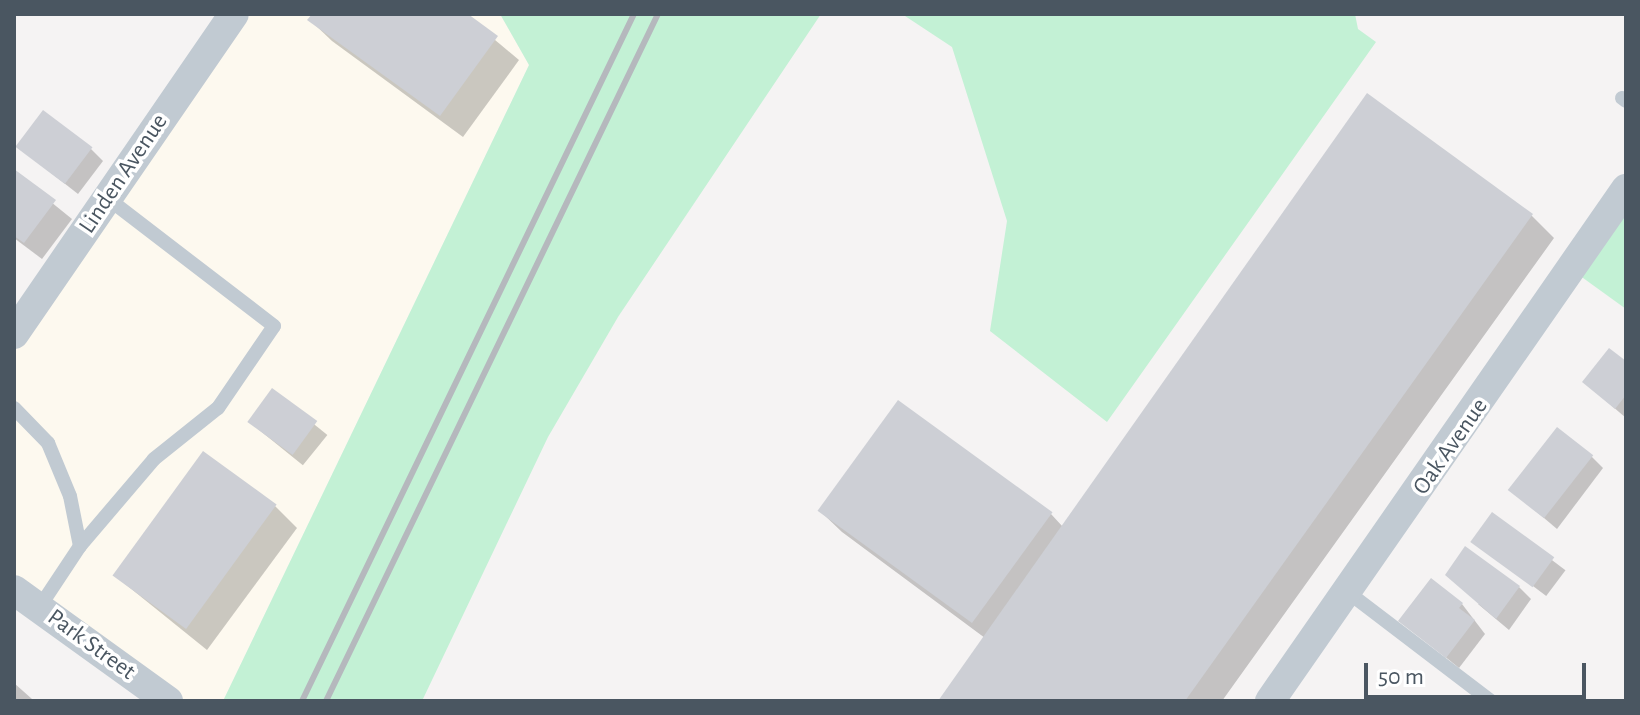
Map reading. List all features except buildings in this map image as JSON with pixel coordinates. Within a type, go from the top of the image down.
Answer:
[{"type":"street","name":"Linden Avenue","points":[[14,334],[234,14]]},
{"type":"street","name":"Oak Avenue","points":[[1270,701],[1349,593],[1626,189]]},
{"type":"street","name":"Park Street","points":[[14,590],[158,698]]},
{"type":"lane","points":[[39,608],[80,546],[154,459],[218,408],[274,326],[107,198]]},
{"type":"lane","points":[[14,408],[48,443],[70,496],[80,546]]},
{"type":"lane","points":[[1349,593],[1491,701]]},
{"type":"shaded area","points":[[234,14],[500,14],[529,65],[223,701],[151,701],[14,590],[14,334]]},
{"type":"green space","points":[[500,14],[821,14],[618,317],[548,437],[422,701],[223,701],[529,65]]},
{"type":"green space","points":[[902,14],[1355,14],[1358,29],[1376,42],[1107,422],[990,331],[1007,221],[952,47]]},
{"type":"green space","points":[[1626,189],[1626,309],[1572,270]]},
{"type":"railway","points":[[302,701],[634,14]]},
{"type":"railway","points":[[326,701],[658,14]]}]
